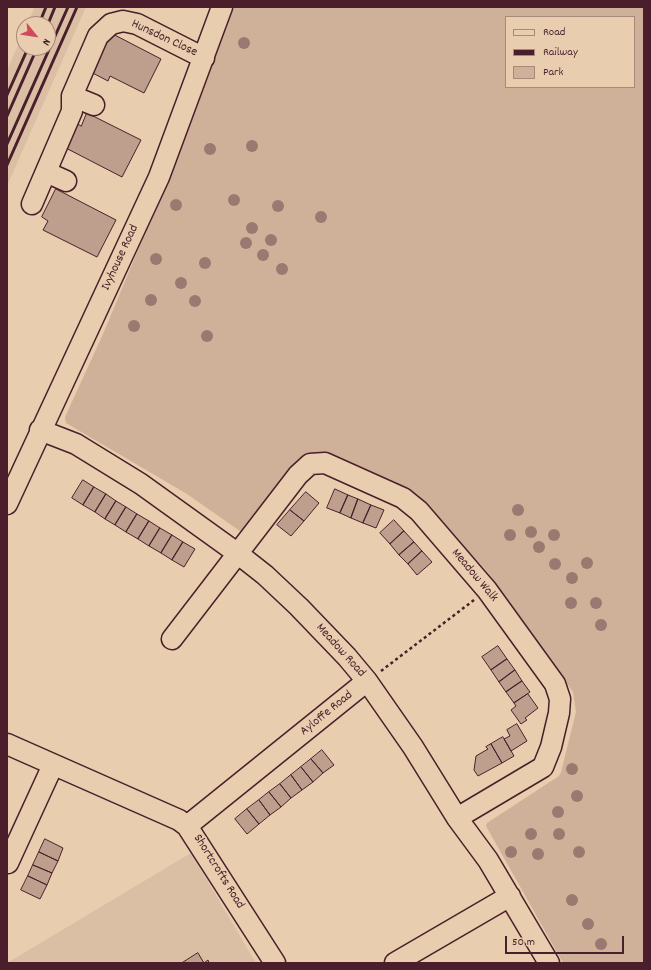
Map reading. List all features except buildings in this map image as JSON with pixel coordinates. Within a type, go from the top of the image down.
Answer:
[{"type":"street","name":"Ivyhouse Road","points":[[7,504],[40,430],[159,177],[222,7]]},
{"type":"street","name":"Hunsdon Close","points":[[32,204],[72,111],[72,96],[98,36],[111,24],[123,21],[137,24],[204,58]]},
{"type":"street","points":[[72,96],[94,105]]},
{"type":"street","points":[[46,172],[66,181]]},
{"type":"street","name":"Meadow Road","points":[[40,430],[76,444],[141,484],[237,553],[265,575],[299,607],[367,681],[413,747],[457,818],[488,860],[548,963]]},
{"type":"street","name":"Meadow Walk","points":[[172,639],[298,475],[310,464],[325,463],[403,498],[419,511],[487,590],[555,684],[560,699],[559,713],[551,747],[542,767],[457,818]]},
{"type":"street","name":"Ayloffe Road","points":[[188,826],[367,681]]},
{"type":"street","name":"Shortcrofts Road","points":[[7,744],[179,820],[188,826],[275,963]]},
{"type":"street","points":[[8,863],[54,765]]},
{"type":"street","points":[[395,963],[510,896]]},
{"type":"path","points":[[367,681],[487,590]]},
{"type":"shaded area","points":[[35,7],[86,7],[7,186],[7,70],[16,50],[16,56],[56,56],[56,16],[31,16]]},
{"type":"shaded area","points":[[191,853],[256,963],[7,963]]},
{"type":"green space","points":[[231,7],[644,7],[644,963],[563,963],[486,826],[487,823],[559,776],[576,712],[573,692],[485,569],[417,496],[407,489],[329,454],[319,452],[310,455],[244,534],[187,494],[66,423],[65,417],[103,334],[178,154]]},
{"type":"railway","points":[[42,16],[46,7]]},
{"type":"railway","points":[[51,16],[55,7]]},
{"type":"railway","points":[[7,144],[68,7]]},
{"type":"railway","points":[[7,165],[77,7]]},
{"type":"railway","points":[[7,95],[24,56]]},
{"type":"railway","points":[[7,116],[33,56]]}]
